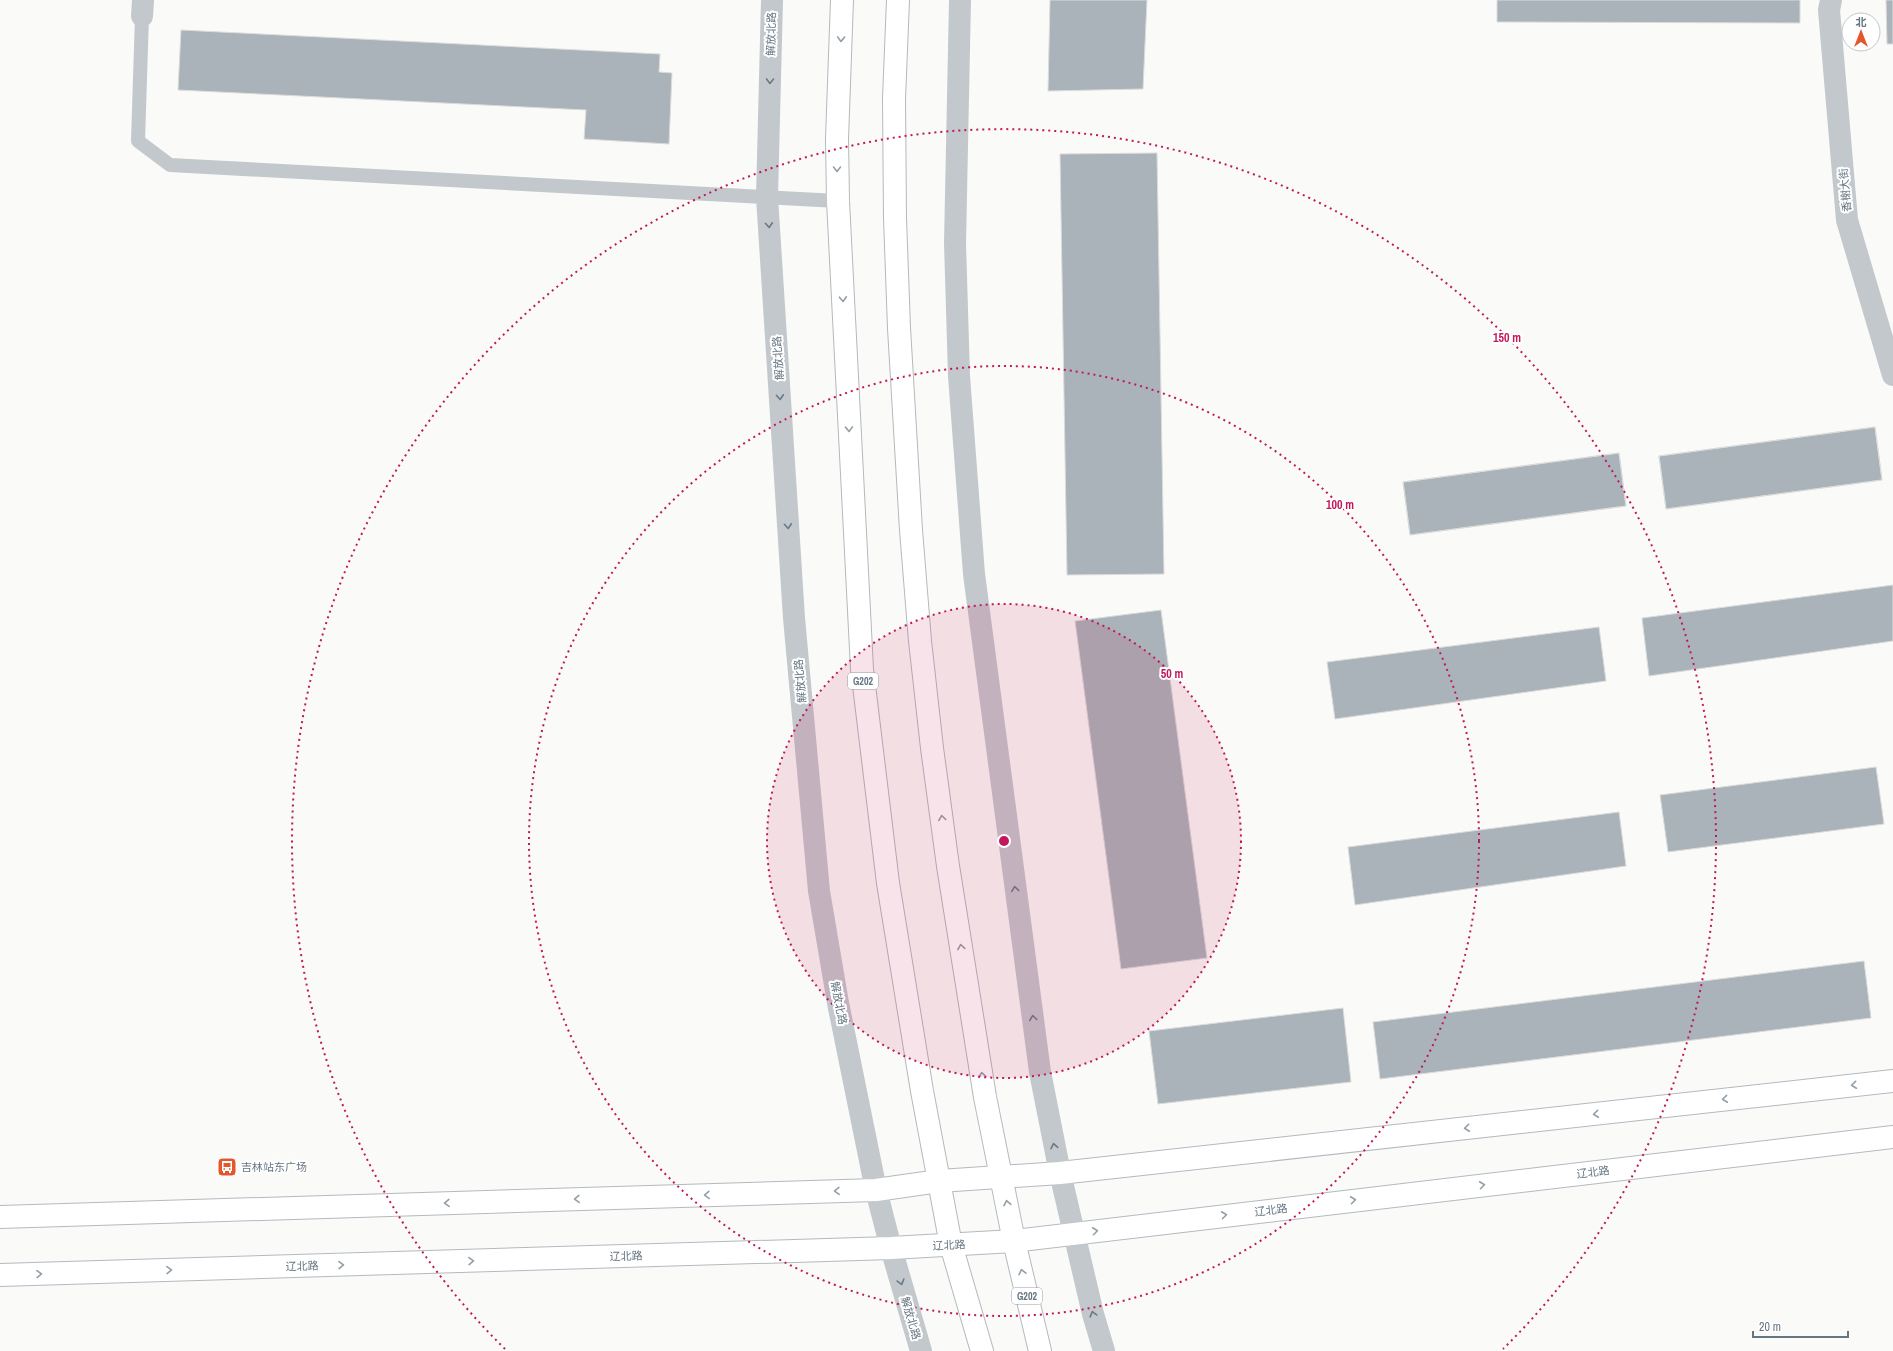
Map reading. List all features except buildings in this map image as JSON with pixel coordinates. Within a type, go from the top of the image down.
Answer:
[{"type":"main road","name":"G202","points":[[842,0],[837,139],[838,201],[862,669],[888,883],[922,1091],[951,1245],[982,1351]]},
{"type":"main road","name":"G202","points":[[898,0],[894,99],[894,218],[910,522],[920,641],[932,748],[948,866],[985,1097],[1014,1241],[1040,1351]]},
{"type":"main road","points":[[0,1217],[876,1190],[939,1181],[1060,1173],[1893,1081]]},
{"type":"main road","name":"辽北路","points":[[0,1275],[891,1248],[1014,1241],[1893,1137]]},
{"type":"street","name":"解放北路","points":[[772,0],[768,197],[794,618],[819,891],[838,1003],[876,1190],[921,1351]]},
{"type":"street","points":[[960,0],[955,243],[959,376],[974,574],[1040,1072],[1060,1173],[1104,1351]]},
{"type":"street","name":"香榭大街","points":[[1831,0],[1829,10],[1847,220],[1893,375]]},
{"type":"lane","points":[[143,8],[138,142],[170,165],[838,201]]},
{"type":"place","name":"吉林站东广场","points":[[227,1167]]}]
